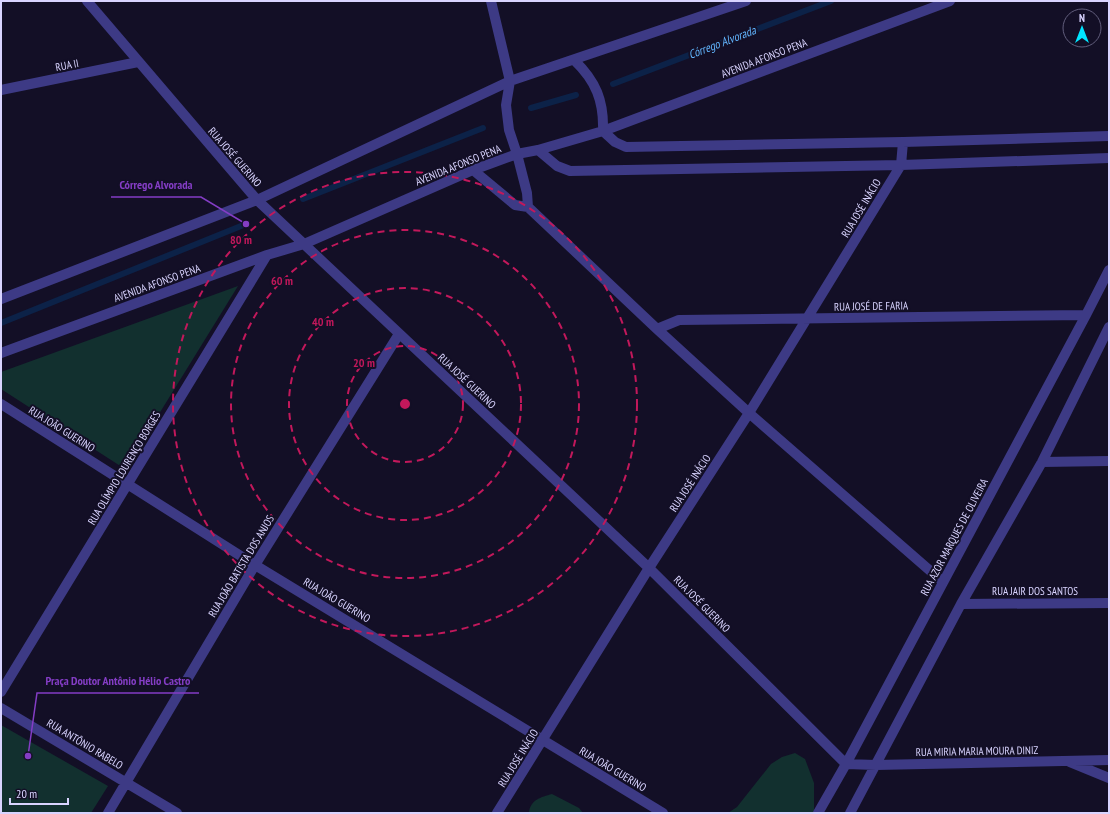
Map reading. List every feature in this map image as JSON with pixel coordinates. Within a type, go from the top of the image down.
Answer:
[{"type":"street","name":"RUA JOSÉ GUERINO","points":[[87,1],[257,200],[648,568],[846,764]]},
{"type":"street","points":[[491,1],[510,81],[506,105],[509,130],[527,193],[528,207]]},
{"type":"street","points":[[1,299],[257,200],[510,81],[746,1]]},
{"type":"street","name":"AVENIDA AFONSO PENA","points":[[1,353],[267,255],[304,244],[473,170],[517,154],[538,150],[603,131],[950,1]]},
{"type":"street","points":[[574,60],[586,72],[595,86],[600,100],[603,116],[603,131],[615,142],[626,147],[903,142],[1109,136]]},
{"type":"street","name":"RUA II","points":[[1,90],[138,62]]},
{"type":"street","points":[[901,165],[903,142]]},
{"type":"street","points":[[538,150],[557,166],[570,171],[901,165],[1109,158]]},
{"type":"street","name":"RUA JOSÉ INÁCIO","points":[[497,813],[648,568],[749,413],[901,165]]},
{"type":"street","points":[[473,170],[515,205],[528,207],[657,329],[749,413],[943,582]]},
{"type":"street","name":"RUA OLÍMPIO LOURENÇO BORGES","points":[[1,692],[267,255]]},
{"type":"street","name":"RUA AZOR MARQUES DE OLIVEIRA","points":[[818,813],[846,764],[1109,270]]},
{"type":"street","name":"RUA JOSÉ DE FARIA","points":[[657,329],[679,320],[1086,315]]},
{"type":"street","points":[[850,813],[961,604],[1042,462],[1109,327]]},
{"type":"street","name":"RUA JOÃO BATISTA DOS ANJOS","points":[[108,813],[256,565],[399,334]]},
{"type":"street","name":"RUA JOÃO GUERINO","points":[[1,404],[256,565],[663,813]]},
{"type":"street","points":[[1042,462],[1109,461]]},
{"type":"street","name":"RUA JAIR DOS SANTOS","points":[[961,604],[1109,603]]},
{"type":"street","name":"RUA ANTÔNIO RABELO","points":[[1,708],[177,813]]},
{"type":"street","name":"RUA MIRIA MARIA MOURA DINIZ","points":[[846,764],[876,765],[1109,760]]},
{"type":"street","points":[[1066,761],[1109,778]]},
{"type":"green space","points":[[238,286],[125,469],[1,389],[1,372]]},
{"type":"green space","points":[[1,725],[108,786],[91,813],[1,813]]},
{"type":"green space","points":[[795,753],[805,759],[814,783],[814,813],[728,813],[737,807],[771,764],[782,757]]},
{"type":"green space","points":[[552,794],[579,808],[583,813],[529,813],[531,805],[534,802],[540,798]]},
{"type":"waterway","name":"Córrego Alvorada","points":[[613,84],[831,1]]},
{"type":"waterway","name":"Córrego Alvorada","points":[[531,108],[576,95]]},
{"type":"waterway","name":"Córrego Alvorada","points":[[303,199],[483,128]]},
{"type":"waterway","name":"Córrego Alvorada","points":[[1,323],[246,224]]},
{"type":"place","name":"Córrego Alvorada","points":[[246,224]]},
{"type":"place","name":"Praça Doutor Antônio Hélio Castro","points":[[28,756]]}]
